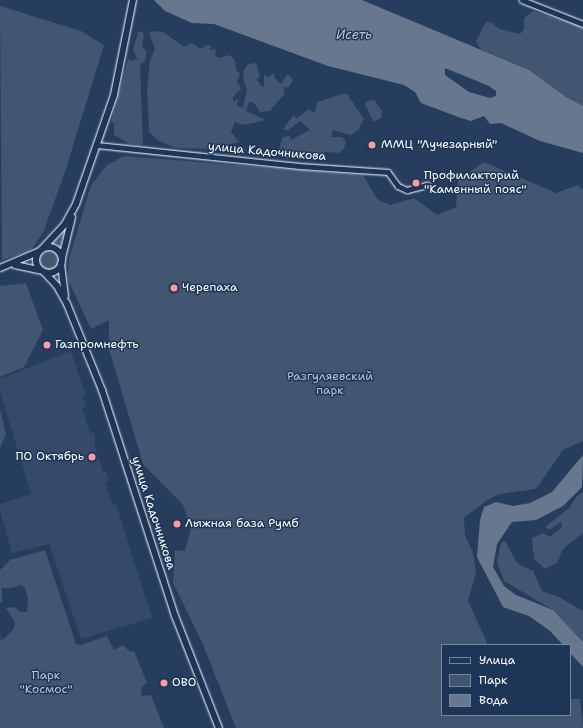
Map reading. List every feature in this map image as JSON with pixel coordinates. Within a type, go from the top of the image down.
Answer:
[{"type":"main road","points":[[0,268],[24,265],[42,272],[56,272],[62,261],[76,204],[97,145],[119,74],[133,0]]},
{"type":"main road","points":[[67,304],[57,286],[42,272],[36,263],[41,250],[62,228],[76,204]]},
{"type":"main road","points":[[8,266],[41,250],[54,248],[62,261],[67,304]]},
{"type":"main road","name":"улица Кадочникова","points":[[67,304],[102,390],[175,616],[219,728]]},
{"type":"street","points":[[522,0],[583,24]]},
{"type":"street","name":"улица Кадочникова","points":[[97,145],[299,166],[388,172],[398,186],[407,190],[427,186]]},
{"type":"shaded area","points":[[71,351],[86,396],[83,397],[86,407],[82,408],[90,433],[94,433],[96,442],[94,443],[103,472],[106,471],[109,481],[105,482],[112,504],[116,504],[152,618],[81,639],[49,544],[12,553],[0,511],[0,504],[31,494],[0,391],[0,379]]},
{"type":"green space","points":[[0,6],[81,31],[104,45],[65,172],[43,233],[30,251],[2,260]]},
{"type":"green space","points":[[533,11],[583,27],[583,106],[566,97],[529,70],[480,49],[476,41],[486,22],[492,23],[499,29],[520,34],[524,29],[524,18]]},
{"type":"green space","points":[[141,31],[144,34],[142,47],[146,50],[146,59],[140,66],[143,144],[140,145],[130,144],[114,135],[114,123],[111,122],[128,59],[131,61],[137,59],[133,50],[138,32]]},
{"type":"green space","points":[[151,31],[163,32],[184,47],[192,43],[201,49],[207,45],[211,46],[209,50],[216,49],[215,56],[220,58],[228,55],[232,57],[235,61],[236,69],[240,74],[237,82],[241,89],[233,97],[233,102],[238,99],[237,105],[243,108],[247,90],[243,79],[244,70],[248,64],[256,63],[260,76],[257,80],[262,87],[264,86],[264,74],[268,78],[274,73],[275,78],[281,84],[288,74],[293,80],[289,87],[284,87],[284,94],[270,111],[260,112],[254,103],[249,102],[246,111],[264,119],[263,121],[242,125],[235,122],[231,132],[239,142],[213,149],[176,148],[159,141],[149,132],[147,88],[150,61],[155,49],[149,33]]},
{"type":"green space","points":[[342,94],[347,94],[364,119],[359,129],[351,135],[333,130],[331,137],[342,137],[346,142],[343,150],[339,153],[325,152],[323,157],[312,158],[303,152],[297,157],[287,159],[280,157],[279,149],[283,137],[290,136],[291,140],[310,130],[300,121],[288,130],[283,129],[294,115],[297,119],[308,109],[315,113],[317,102]]},
{"type":"green space","points":[[374,100],[382,111],[381,118],[374,122],[365,105],[367,101]]},
{"type":"green space","name":"Разгуляевский парк","points":[[124,156],[363,175],[377,199],[390,205],[414,198],[437,215],[456,207],[458,180],[484,162],[556,193],[578,185],[583,190],[583,441],[563,450],[536,489],[499,494],[486,501],[464,518],[465,535],[473,553],[476,573],[468,601],[488,644],[441,644],[441,716],[571,716],[571,699],[580,699],[583,728],[236,728],[202,642],[173,583],[175,550],[185,551],[191,528],[183,505],[143,464],[109,349],[109,320],[91,329],[68,280],[69,259],[91,185],[107,165]]},
{"type":"green space","points":[[66,228],[60,250],[51,244]]},
{"type":"green space","points":[[45,251],[53,251],[59,257],[59,265],[53,271],[45,271],[39,265],[39,257]]},
{"type":"green space","points":[[26,283],[43,330],[24,367],[0,377],[0,286]]},
{"type":"green space","points":[[0,409],[6,434],[0,448]]},
{"type":"green space","points":[[583,492],[583,533],[563,549],[557,563],[545,569],[534,559],[532,538],[543,533],[550,537],[562,527],[561,522],[549,530],[545,527],[569,508],[577,496]]},
{"type":"green space","points":[[505,541],[517,563],[533,571],[542,591],[559,597],[583,611],[583,642],[553,610],[504,581],[497,562],[501,543]]},
{"type":"green space","name":"Парк \"Космос\"","points":[[45,550],[76,644],[80,645],[107,636],[114,650],[123,645],[130,652],[134,651],[147,683],[141,688],[142,696],[151,695],[164,728],[0,728],[0,633],[1,641],[13,630],[15,623],[6,608],[15,607],[20,612],[27,612],[28,599],[25,588],[20,585],[12,588],[2,588],[2,603],[0,602],[0,570],[10,560]]},
{"type":"water","name":"Исеть","points":[[154,0],[362,0],[529,70],[566,97],[583,106],[583,153],[540,141],[501,123],[490,124],[484,116],[471,121],[421,103],[415,92],[404,85],[328,66],[214,24],[192,23],[165,11]],"holes":[[[445,68],[489,86],[496,91],[496,96],[490,98],[469,92],[445,75]]]},
{"type":"water","points":[[583,455],[582,487],[563,506],[536,520],[512,522],[497,544],[493,567],[504,586],[516,595],[553,610],[583,642],[583,667],[571,654],[571,644],[562,644],[550,631],[529,616],[503,607],[477,557],[480,520],[484,507],[496,502],[513,506],[530,503],[552,492]]},
{"type":"place","name":"ММЦ \"Лучезарный\"","points":[[372,145]]},
{"type":"place","name":"Профилакторий \"Каменный пояс\"","points":[[416,183]]},
{"type":"place","name":"Черепаха","points":[[174,288]]},
{"type":"place","name":"Газпромнефть","points":[[47,345]]},
{"type":"place","name":"ПО Октябрь","points":[[92,457]]},
{"type":"place","name":"Лыжная база Румб","points":[[177,524]]},
{"type":"place","name":"ОВО","points":[[164,683]]}]
